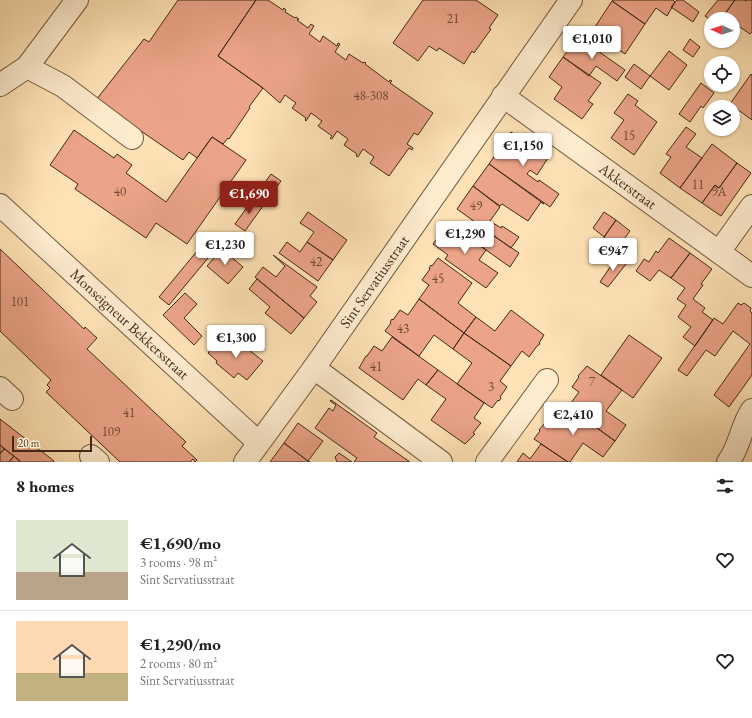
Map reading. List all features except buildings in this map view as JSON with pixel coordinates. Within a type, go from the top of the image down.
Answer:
[{"type":"street","points":[[0,85],[26,67],[77,0]]},
{"type":"street","name":"Sint Servatiusstraat","points":[[244,462],[314,368],[571,0]]},
{"type":"street","points":[[26,67],[63,86],[132,138]]},
{"type":"street","name":"Akkerstraat","points":[[503,96],[752,276]]},
{"type":"street","name":"Monseigneur Bekkersstraat","points":[[0,205],[259,443]]},
{"type":"street","points":[[719,252],[752,206]]},
{"type":"street","points":[[314,368],[441,462]]},
{"type":"street","points":[[487,462],[547,380]]},
{"type":"street","points":[[728,462],[732,456],[747,417],[752,410]]}]
